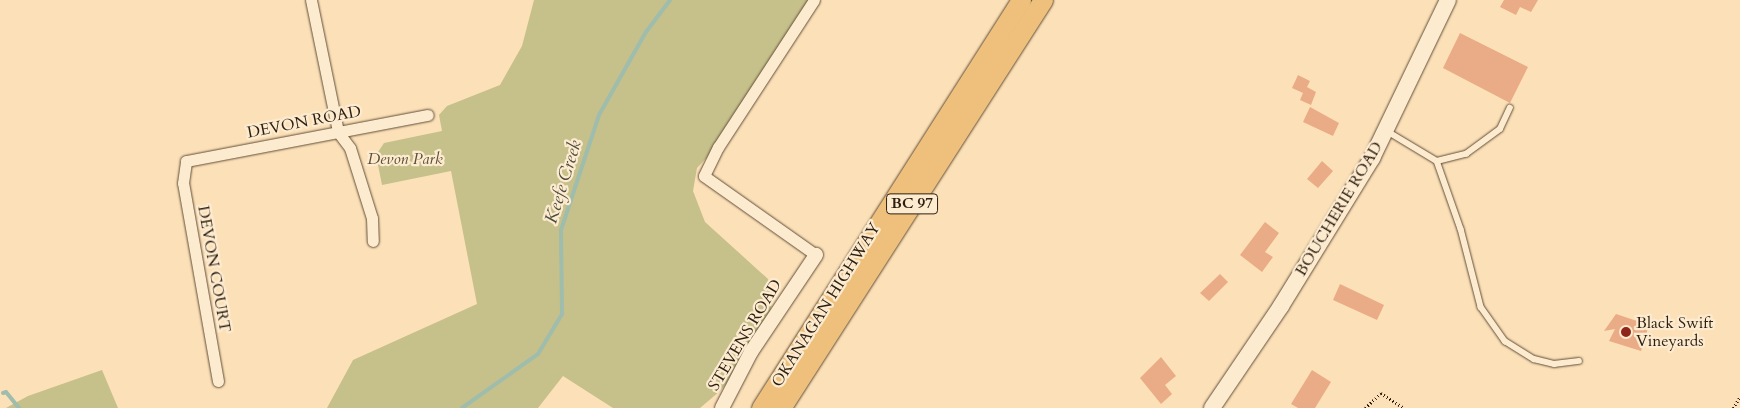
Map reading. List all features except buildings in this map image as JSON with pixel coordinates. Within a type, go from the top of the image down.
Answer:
[{"type":"highway","name":"OKANAGAN HIGHWAY","points":[[761,408],[1021,0]]},
{"type":"highway","name":"OKANAGAN HIGHWAY","points":[[781,408],[1044,0]]},
{"type":"main road","name":"BOUCHERIE ROAD","points":[[1212,408],[1281,306],[1372,158],[1448,0]]},
{"type":"street","points":[[311,0],[338,132],[353,156],[372,218],[372,241]]},
{"type":"street","points":[[814,0],[718,147],[704,176],[816,255]]},
{"type":"street","name":"DEVON ROAD","points":[[186,161],[428,115]]},
{"type":"street","name":"DEVON COURT","points":[[186,161],[183,183],[218,381]]},
{"type":"street","name":"STEVENS ROAD","points":[[722,408],[751,352],[816,255]]},
{"type":"lane","points":[[1437,162],[1466,154],[1500,129],[1510,108]]},
{"type":"lane","points":[[1385,130],[1437,162],[1462,229],[1481,307],[1506,341],[1534,359],[1554,364],[1579,361]]},
{"type":"path","points":[[1365,408],[1381,393],[1404,408]]},
{"type":"path","points":[[1733,408],[1740,397]]},
{"type":"green space","name":"Devon Park","points":[[534,0],[817,0],[724,139],[697,168],[693,191],[705,222],[768,279],[773,294],[767,336],[720,391],[700,408],[613,408],[563,376],[538,408],[327,408],[353,360],[477,304],[451,171],[382,185],[376,155],[384,143],[442,131],[439,115],[447,106],[500,85],[522,46]]},
{"type":"green space","points":[[102,370],[118,408],[6,408],[28,396]]},
{"type":"waterway","name":"Keefe Creek","points":[[462,408],[538,354],[562,314],[561,230],[599,115],[646,32],[670,0]]},
{"type":"waterway","points":[[3,393],[6,392],[19,408]]},
{"type":"place","name":"Black Swift Vineyards","points":[[1626,332]]}]
